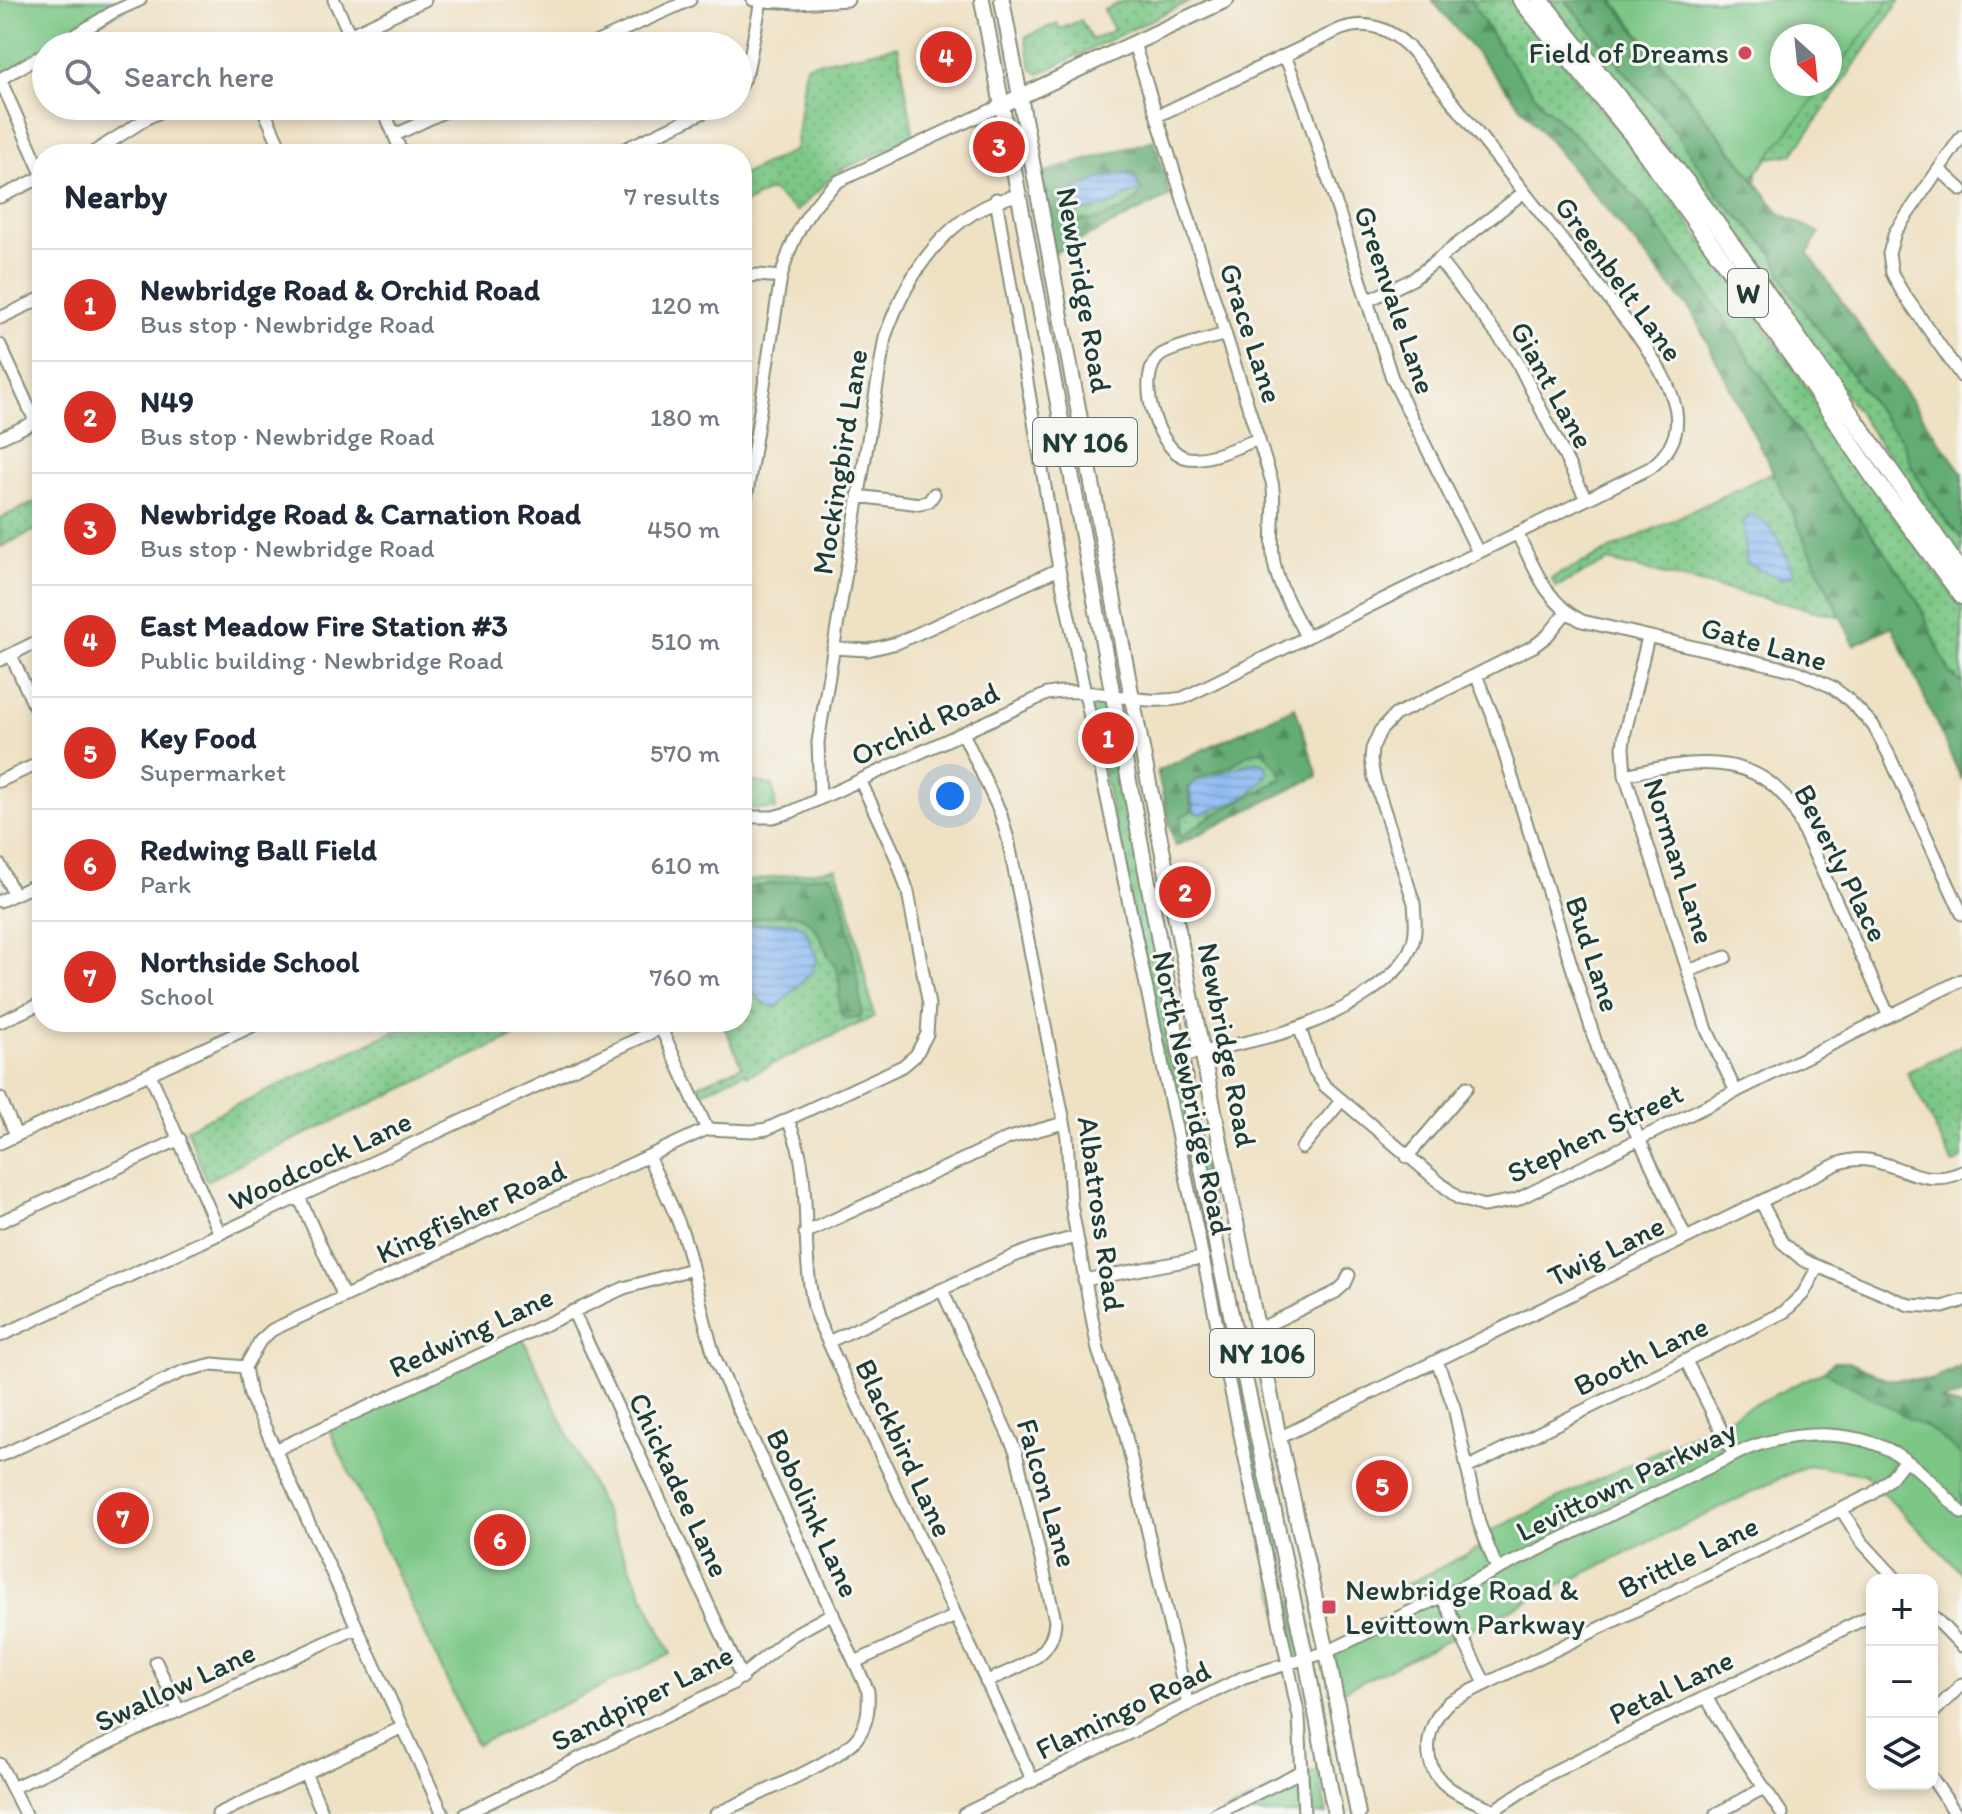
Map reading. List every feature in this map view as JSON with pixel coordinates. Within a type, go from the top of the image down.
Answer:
[{"type":"highway","name":"W","points":[[1521,0],[1634,137],[1795,360],[1875,479],[1962,596]]},
{"type":"highway","name":"W","points":[[1540,0],[1686,182],[1962,574]]},
{"type":"main road","name":"Newbridge Road","points":[[982,0],[1218,1254],[1306,1659],[1335,1814]]},
{"type":"main road","name":"Newbridge Road","points":[[1002,0],[1132,698],[1257,1330],[1327,1652],[1358,1814]]},
{"type":"main road","points":[[1000,106],[1226,0]]},
{"type":"main road","points":[[1055,391],[1075,387]]},
{"type":"street","points":[[81,32],[140,0]]},
{"type":"street","points":[[334,0],[348,32]]},
{"type":"street","points":[[367,32],[425,0]]},
{"type":"street","points":[[619,32],[690,0]]},
{"type":"street","points":[[753,0],[796,3],[848,0]]},
{"type":"street","points":[[752,47],[761,1]]},
{"type":"street","name":"Greenbelt Lane","points":[[1132,698],[1165,702],[1183,698],[1650,468],[1663,458],[1675,436],[1676,409],[1671,393],[1642,341],[1414,53],[1394,33],[1371,25],[1351,26],[1157,116]]},
{"type":"street","name":"Grace Lane","points":[[1134,44],[1275,498],[1272,540],[1275,570],[1306,637]]},
{"type":"street","name":"Greenvale Lane","points":[[1285,56],[1303,101],[1392,378],[1478,552]]},
{"type":"street","points":[[32,61],[0,79],[32,153]]},
{"type":"street","points":[[752,461],[781,277],[791,244],[806,217],[839,181],[1000,106]]},
{"type":"street","points":[[107,144],[144,120]]},
{"type":"street","points":[[268,120],[278,144]]},
{"type":"street","points":[[388,120],[398,144]]},
{"type":"street","points":[[395,135],[427,120]]},
{"type":"street","points":[[635,144],[687,120]]},
{"type":"street","points":[[1962,136],[1895,232],[1890,262],[1901,290],[1962,377]]},
{"type":"street","points":[[1939,169],[1962,190]]},
{"type":"street","points":[[0,197],[32,181]]},
{"type":"street","points":[[1367,301],[1413,279],[1524,192]]},
{"type":"street","name":"Mockingbird Lane","points":[[820,798],[818,742],[877,374],[895,308],[929,252],[965,219],[996,199],[1019,195]]},
{"type":"street","name":"North Newbridge Road","points":[[996,199],[1059,569],[1299,1717],[1304,1814]]},
{"type":"street","name":"Giant Lane","points":[[1439,260],[1516,359],[1586,499]]},
{"type":"street","points":[[752,276],[781,277]]},
{"type":"street","points":[[0,318],[32,303]]},
{"type":"street","points":[[1225,334],[1162,355],[1148,373],[1149,398],[1165,442],[1179,455],[1200,458],[1259,439]]},
{"type":"street","points":[[0,345],[32,407]]},
{"type":"street","points":[[0,438],[32,423]]},
{"type":"street","points":[[858,496],[920,504],[929,501],[934,494]]},
{"type":"street","points":[[1181,1056],[1300,1029],[1355,1002],[1384,981],[1406,958],[1415,934],[1414,903],[1374,778],[1372,749],[1380,731],[1395,715],[1534,646],[1566,613],[1546,589],[1517,533]]},
{"type":"street","points":[[833,648],[868,650],[897,643],[1059,569]]},
{"type":"street","name":"Gate Lane","points":[[1566,613],[1582,621],[1797,671],[1832,687],[1848,699],[1873,725],[1888,753],[1962,914]]},
{"type":"street","name":"Norman Lane","points":[[1648,637],[1625,732],[1625,775],[1707,1030],[1736,1092]]},
{"type":"street","points":[[32,644],[5,658],[32,705]]},
{"type":"street","name":"Bud Lane","points":[[1476,675],[1492,714],[1601,1059],[1686,1238]]},
{"type":"street","name":"Orchid Road","points":[[752,817],[773,817],[791,812],[1047,694],[1084,691],[1132,698]]},
{"type":"street","name":"Albatross Road","points":[[963,733],[1000,812],[1008,839],[1064,1123],[1076,1237],[1098,1350],[1123,1424],[1188,1705]]},
{"type":"street","name":"Beverly Place","points":[[1625,775],[1665,766],[1705,763],[1743,769],[1775,785],[1787,797],[1795,812],[1889,1016]]},
{"type":"street","points":[[0,781],[32,767]]},
{"type":"street","name":"Kingfisher Road","points":[[245,1367],[260,1341],[272,1330],[707,1129],[767,1129],[903,1066],[916,1055],[927,1034],[929,1005],[908,892],[896,857],[860,780]]},
{"type":"street","points":[[0,865],[14,895]]},
{"type":"street","points":[[0,901],[32,887]]},
{"type":"street","points":[[1688,971],[1726,957]]},
{"type":"street","name":"Stephen Street","points":[[1300,1029],[1318,1078],[1458,1198],[1483,1206],[1516,1200],[1962,980]]},
{"type":"street","points":[[0,1022],[32,1008]]},
{"type":"street","points":[[0,1143],[240,1032]]},
{"type":"street","name":"Woodcock Lane","points":[[0,1336],[644,1032]]},
{"type":"street","points":[[662,1032],[707,1129]]},
{"type":"street","points":[[150,1074],[220,1234]]},
{"type":"street","points":[[1407,1157],[1467,1087]]},
{"type":"street","points":[[0,1098],[16,1135]]},
{"type":"street","points":[[1302,1148],[1342,1100]]},
{"type":"street","name":"Blackbird Lane","points":[[788,1119],[801,1162],[810,1292],[828,1342],[1033,1781]]},
{"type":"street","points":[[805,1233],[1009,1138],[1064,1123]]},
{"type":"street","points":[[0,1222],[180,1139]]},
{"type":"street","name":"Bobolink Lane","points":[[648,1156],[679,1223],[715,1358],[868,1691],[869,1710],[864,1727],[848,1748],[716,1814]]},
{"type":"street","name":"Twig Lane","points":[[1279,1438],[1837,1164],[1858,1158],[1880,1161],[1919,1177],[1946,1178],[1962,1172]]},
{"type":"street","points":[[299,1197],[344,1297]]},
{"type":"street","points":[[1761,1202],[1787,1249],[1818,1266],[1909,1305],[1943,1307],[1962,1301]]},
{"type":"street","points":[[828,1342],[1035,1248],[1076,1237]]},
{"type":"street","points":[[1084,1280],[1201,1258]]},
{"type":"street","name":"Booth Lane","points":[[1467,1468],[1784,1312],[1803,1294],[1818,1266]]},
{"type":"street","name":"Redwing Lane","points":[[275,1450],[624,1288],[692,1269]]},
{"type":"street","points":[[1257,1330],[1336,1292],[1349,1275]]},
{"type":"street","name":"Falcon Lane","points":[[942,1290],[1016,1452],[1055,1620],[1055,1635],[1047,1650],[986,1682]]},
{"type":"street","name":"Chickadee Lane","points":[[573,1311],[742,1678]]},
{"type":"street","points":[[1437,1361],[1454,1407],[1479,1523],[1497,1569]]},
{"type":"street","points":[[1686,1361],[1734,1455]]},
{"type":"street","points":[[0,1456],[184,1371],[213,1364],[245,1367],[250,1395],[443,1814]]},
{"type":"street","name":"Levittown Parkway","points":[[1306,1659],[1327,1652],[1734,1455],[1771,1440],[1826,1434],[1875,1446],[1905,1460],[1962,1513]]},
{"type":"street","name":"Brittle Lane","points":[[1496,1812],[1444,1784],[1430,1762],[1431,1728],[1441,1710],[1456,1697],[1841,1509],[1882,1486],[1905,1460]]},
{"type":"street","points":[[1841,1509],[1861,1541],[1891,1574]]},
{"type":"street","points":[[1442,1597],[1485,1683]]},
{"type":"street","name":"Sandpiper Lane","points":[[465,1814],[742,1678],[791,1636],[833,1613]]},
{"type":"street","points":[[855,1662],[955,1616]]},
{"type":"street","name":"Petal Lane","points":[[1496,1812],[1547,1775],[1866,1618]]},
{"type":"street","points":[[1938,1621],[1962,1646]]},
{"type":"street","name":"Swallow Lane","points":[[12,1788],[357,1628]]},
{"type":"street","name":"Flamingo Road","points":[[970,1813],[1244,1677],[1306,1659]]},
{"type":"street","points":[[156,1662],[179,1711]]},
{"type":"street","points":[[1938,1708],[1962,1684]]},
{"type":"street","points":[[1706,1697],[1782,1814]]},
{"type":"street","points":[[218,1814],[403,1727]]},
{"type":"street","points":[[0,1764],[25,1814]]},
{"type":"street","points":[[1215,1814],[1302,1771]]},
{"type":"street","points":[[305,1773],[323,1814]]},
{"type":"street","points":[[1938,1787],[1956,1814]]},
{"type":"street","points":[[1716,1814],[1764,1788]]},
{"type":"green space","points":[[0,0],[141,0],[83,32],[32,32],[32,61],[0,79]]},
{"type":"green space","points":[[1125,0],[1192,0],[1039,74],[1032,69],[1025,37],[1057,23],[1060,29],[1081,20],[1092,40],[1114,30],[1104,10]]},
{"type":"green space","points":[[1432,0],[1470,0],[1505,55],[1544,107],[1587,146],[1639,202],[1696,277],[1844,500],[1882,547],[1916,598],[1949,672],[1962,684],[1962,780],[1892,626],[1854,645],[1773,472],[1692,312]]},
{"type":"green space","points":[[1470,0],[1512,0],[1653,173],[1771,336],[1891,512],[1962,608],[1962,684],[1949,672],[1916,598],[1882,547],[1844,500],[1696,277],[1639,202],[1587,146],[1544,107],[1505,55]]},
{"type":"green space","points":[[1547,0],[1565,0],[1676,132],[1721,198],[1772,252],[1789,290],[1904,442],[1921,484],[1962,539],[1962,561],[1719,215],[1641,112]]},
{"type":"green space","points":[[1565,0],[1611,0],[1781,214],[1820,233],[1808,253],[1962,473],[1962,539],[1921,484],[1901,438],[1789,290],[1772,252],[1721,198],[1676,132]]},
{"type":"green space","points":[[1611,0],[1657,0],[1760,124],[1798,96],[1833,96],[1793,154],[1769,158],[1758,166],[1756,182]]},
{"type":"green space","name":"Field of Dreams","points":[[1613,0],[1886,0],[1888,3],[1842,62],[1842,24],[1770,24],[1770,96],[1816,96],[1753,177]]},
{"type":"green space","points":[[1875,0],[1900,0],[1842,83],[1842,48]]},
{"type":"green space","points":[[898,46],[914,137],[838,171],[797,211],[770,190],[752,200],[752,170],[795,150],[806,65]]},
{"type":"green space","points":[[1154,140],[1170,196],[1054,253],[1039,174]],"holes":[[[1133,173],[1142,191],[1123,210],[1095,220],[1077,220],[1071,194]]]},
{"type":"green space","points":[[1133,173],[1142,191],[1131,204],[1104,218],[1077,220],[1071,194]]},
{"type":"green space","points":[[1773,472],[1841,617],[1608,561],[1556,587],[1551,578]]},
{"type":"green space","points":[[32,504],[32,532],[0,547],[0,518]]},
{"type":"green space","points":[[1087,693],[1110,698],[1303,1657],[1289,1660]]},
{"type":"green space","points":[[1295,707],[1318,776],[1175,846],[1157,771]],"holes":[[[1262,751],[1279,769],[1282,779],[1211,816],[1181,837],[1182,816],[1192,811],[1188,789],[1196,780],[1233,765],[1246,755]]]},
{"type":"green space","points":[[1262,751],[1279,769],[1282,779],[1211,816],[1181,837],[1182,816],[1192,811],[1188,788],[1192,783],[1232,765],[1246,755]]},
{"type":"green space","points":[[752,782],[773,785],[776,809],[752,809]]},
{"type":"green space","points":[[836,868],[851,913],[874,1017],[747,1076],[745,1072],[701,1093],[698,1085],[742,1066],[727,1032],[752,1032],[752,881]]},
{"type":"green space","points":[[831,875],[847,919],[861,1016],[852,1019],[841,1016],[838,973],[812,924],[804,918],[783,914],[752,920],[752,887]]},
{"type":"green space","points":[[393,1032],[524,1032],[206,1181],[187,1128]]},
{"type":"green space","points":[[1962,1045],[1962,1159],[1953,1164],[1907,1072]]},
{"type":"green space","points":[[522,1336],[671,1654],[477,1745],[328,1427]]},
{"type":"green space","points":[[1834,1362],[1849,1362],[1885,1379],[1931,1380],[1962,1365],[1962,1396],[1941,1401],[1962,1407],[1962,1456],[1937,1434],[1824,1371]]},
{"type":"green space","points":[[1824,1371],[1937,1434],[1962,1456],[1962,1573],[1864,1474],[1808,1465],[1341,1692],[1333,1654],[1411,1609],[1404,1586],[1493,1541],[1491,1531]]},
{"type":"green space","points":[[1318,1770],[1327,1814],[1223,1814]]},
{"type":"water","points":[[1126,173],[1137,181],[1138,191],[1108,206],[1080,212],[1074,200],[1075,191],[1099,179]]},
{"type":"water","points":[[1751,515],[1773,532],[1794,574],[1783,579],[1746,562],[1744,521]]},
{"type":"water","points":[[1257,761],[1264,764],[1268,771],[1257,787],[1220,807],[1202,814],[1195,812],[1189,790],[1194,782]]},
{"type":"water","points":[[794,922],[805,929],[817,959],[811,973],[776,1008],[762,1002],[752,991],[752,924]]},
{"type":"place","name":"Field of Dreams","points":[[1745,53]]},
{"type":"place","name":"East Meadow Fire Station #3","points":[[946,57]]},
{"type":"place","name":"Newbridge Road & Carnation Road","points":[[999,147]]},
{"type":"place","name":"Newbridge Road & Orchid Road","points":[[1108,738]]},
{"type":"place","name":"N49","points":[[1185,892]]},
{"type":"place","name":"Key Food","points":[[1382,1486]]},
{"type":"place","name":"Northside School","points":[[123,1518]]},
{"type":"place","name":"Redwing Ball Field","points":[[500,1540]]},
{"type":"place","name":"Newbridge Road & Levittown Parkway","points":[[1329,1607]]}]
